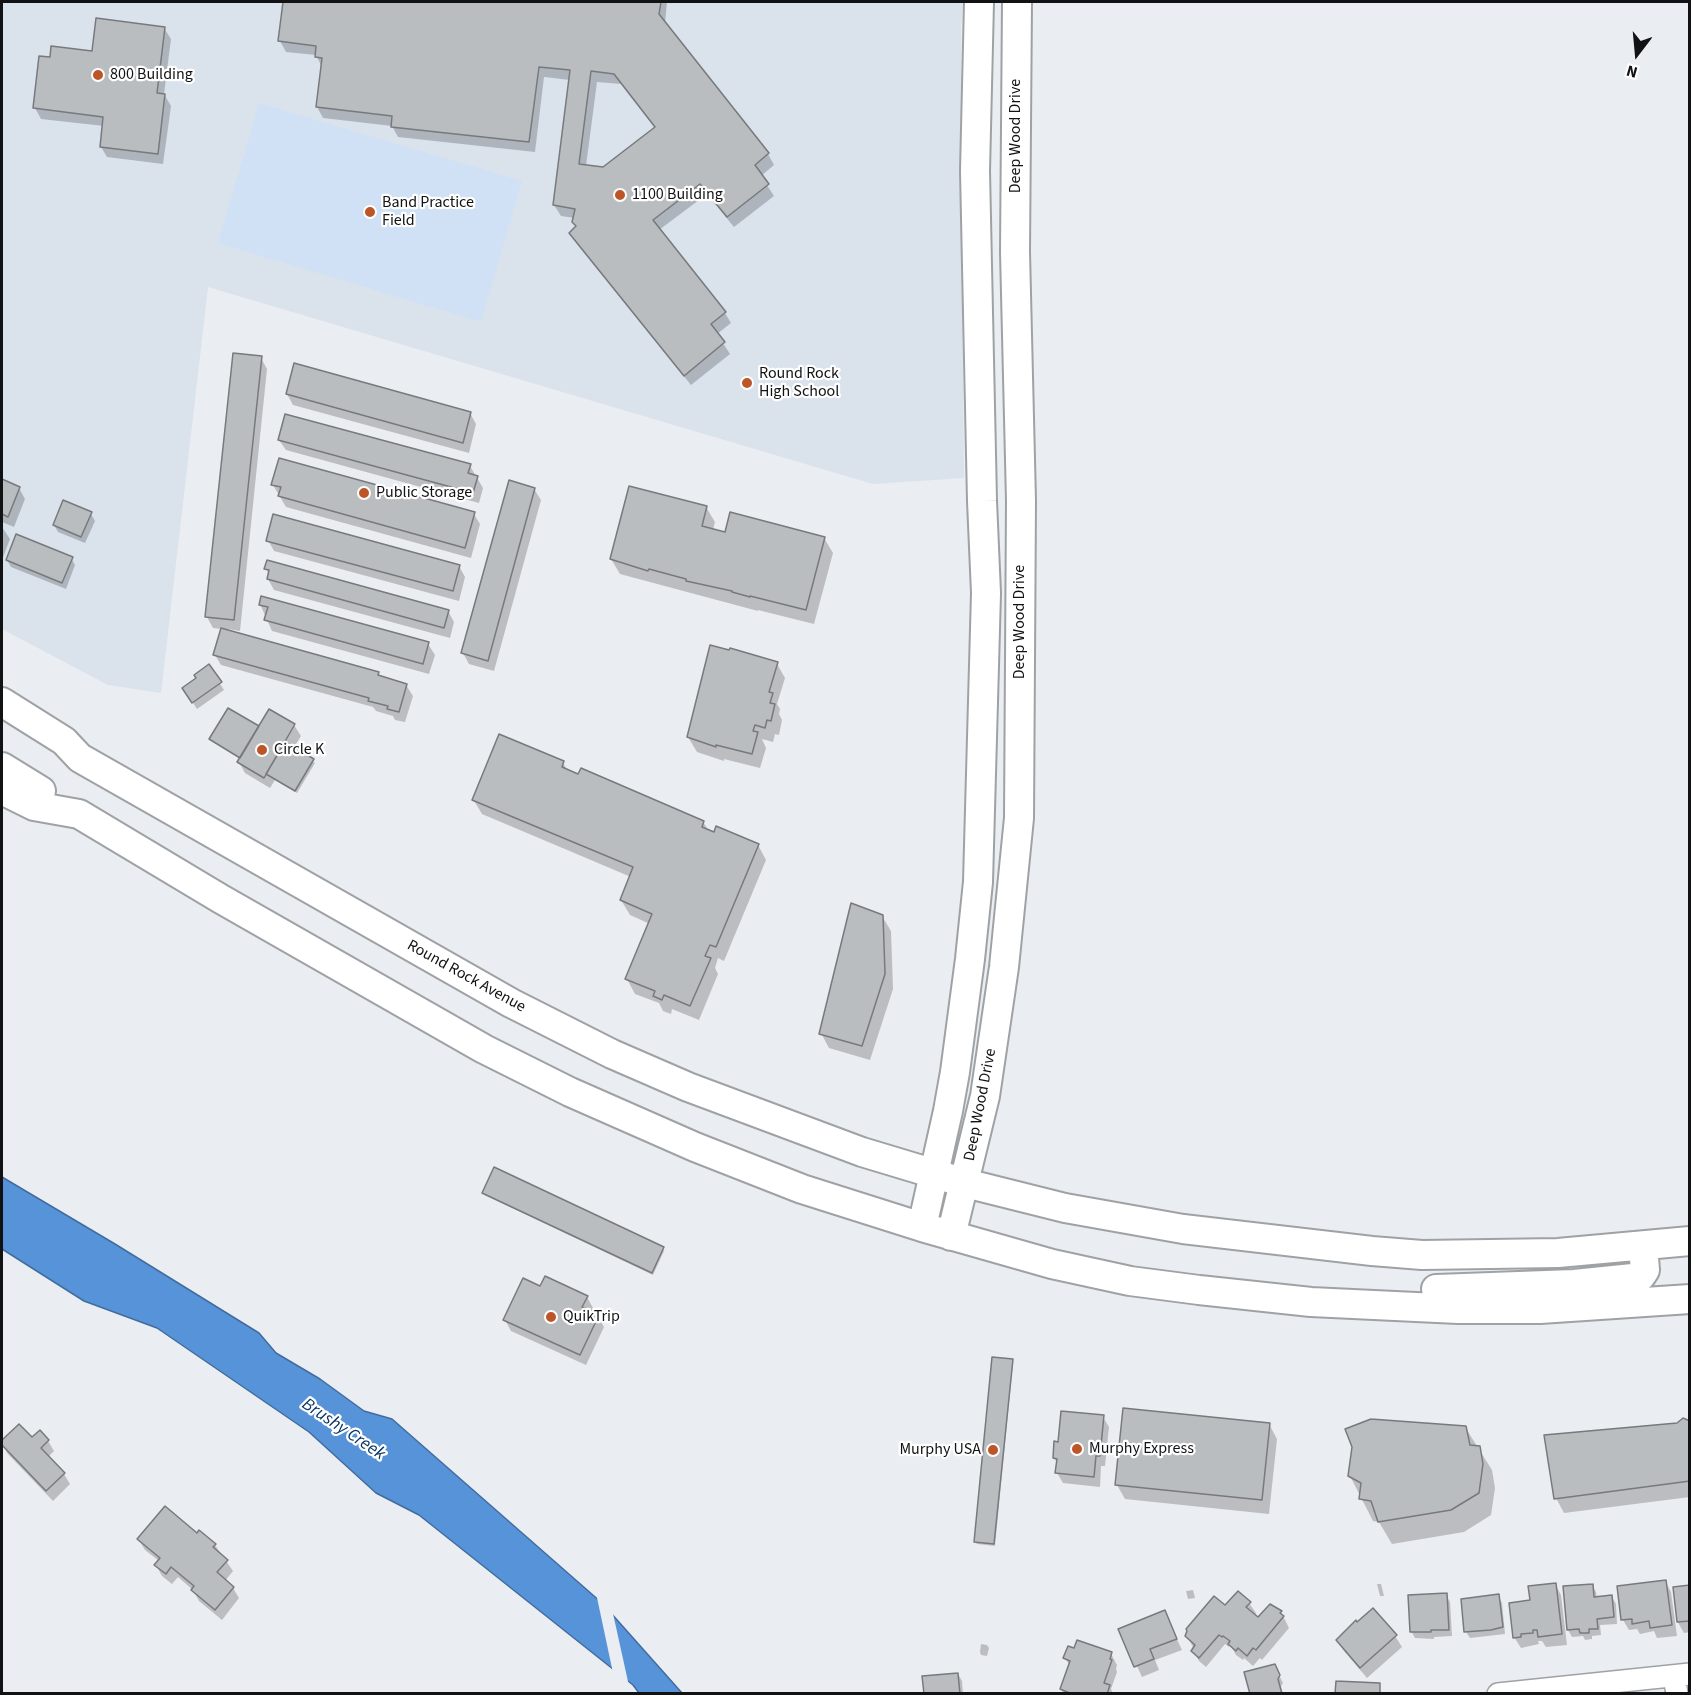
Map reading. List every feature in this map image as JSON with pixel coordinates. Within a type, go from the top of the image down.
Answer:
[{"type":"main road","name":"Deep Wood Drive","points":[[922,1227],[955,1072],[970,959],[978,870],[986,593],[975,171],[979,2]]},
{"type":"main road","name":"Deep Wood Drive","points":[[951,1236],[985,1096],[1004,967],[1019,818],[1020,501],[1015,252],[1017,2]]},
{"type":"main road","name":"Round Rock Avenue","points":[[2,702],[63,741],[80,758],[511,1004],[688,1087],[862,1152],[965,1183],[1065,1208],[1252,1238],[1372,1251],[1422,1255],[1558,1253],[1689,1241]]},
{"type":"main road","points":[[2,718],[80,758]]},
{"type":"main road","points":[[2,767],[231,904],[474,1043],[570,1092],[704,1150],[802,1189],[922,1227],[1052,1264],[1130,1281],[1199,1290],[1365,1305],[1458,1309],[1540,1309],[1689,1299]]},
{"type":"main road","points":[[2,790],[34,806],[79,814]]},
{"type":"main road","points":[[1365,1305],[1399,1289],[1527,1287],[1633,1278],[1641,1276],[1645,1270],[1643,1246]]},
{"type":"street","points":[[1498,1694],[1680,1681]]},
{"type":"shaded area","name":"Round Rock High School","points":[[2,2],[963,2],[961,181],[964,478],[873,484],[208,287],[161,693],[108,685],[2,629]]},
{"type":"shaded area","name":"Band Practice Field","points":[[259,103],[522,181],[481,322],[218,243]]},
{"type":"water","name":"Brushy Creek","points":[[2,1177],[259,1333],[276,1353],[320,1379],[364,1411],[392,1419],[602,1603],[682,1693],[639,1693],[633,1685],[419,1515],[376,1493],[309,1432],[157,1328],[84,1301],[2,1249]]},
{"type":"pier","points":[[596,1593],[612,1609],[629,1686],[613,1673]]},
{"type":"building","name":"1100 Building","points":[[283,2],[661,2],[659,14],[769,153],[755,165],[769,184],[727,217],[700,184],[653,220],[726,312],[711,324],[725,342],[684,376],[569,233],[576,226],[572,222],[575,209],[553,205],[570,70],[539,67],[529,142],[391,127],[392,116],[316,107],[322,58],[315,57],[316,46],[278,41]],"holes":[[[591,71],[614,74],[655,127],[603,167],[579,164]]]},
{"type":"building","name":"800 Building","points":[[96,18],[165,27],[157,93],[165,94],[158,154],[100,147],[103,117],[33,108],[39,56],[50,57],[51,46],[92,51]]},
{"type":"building","points":[[233,353],[262,356],[234,620],[205,617]]},
{"type":"building","points":[[294,363],[471,412],[463,443],[286,394]]},
{"type":"building","points":[[285,414],[471,464],[468,473],[478,476],[473,493],[278,440]]},
{"type":"building","points":[[279,458],[475,512],[465,548],[278,496],[281,487],[271,485]]},
{"type":"building","points":[[2,479],[20,487],[8,517],[2,514]]},
{"type":"building","points":[[509,480],[535,488],[488,661],[461,653]]},
{"type":"building","points":[[629,486],[707,506],[702,526],[725,532],[730,512],[825,537],[806,610],[686,581],[686,579],[649,569],[648,571],[610,559]]},
{"type":"building","points":[[63,500],[92,512],[81,537],[53,525]]},
{"type":"building","points":[[273,514],[460,565],[453,591],[266,541]]},
{"type":"building","points":[[16,534],[73,557],[62,583],[6,560]]},
{"type":"building","points":[[267,560],[449,610],[444,628],[267,579],[269,570],[264,569]]},
{"type":"building","points":[[261,596],[429,642],[423,664],[264,620],[268,607],[259,605]]},
{"type":"building","points":[[221,628],[379,672],[378,675],[407,684],[399,712],[387,709],[388,706],[368,701],[369,698],[213,655]]},
{"type":"building","points":[[710,645],[729,650],[730,648],[778,662],[769,692],[773,693],[770,703],[775,704],[771,721],[767,720],[765,728],[755,725],[753,731],[758,732],[752,754],[716,745],[716,747],[687,737]]},
{"type":"building","points":[[209,664],[222,682],[192,703],[182,688],[196,678],[194,675]]},
{"type":"building","name":"Circle K","points":[[228,708],[259,726],[240,758],[209,739]]},
{"type":"building","name":"Circle K","points":[[269,709],[295,724],[264,778],[237,762]]},
{"type":"building","points":[[499,734],[564,761],[562,767],[578,774],[581,768],[704,821],[702,827],[714,832],[716,826],[759,844],[716,947],[710,945],[705,956],[711,958],[690,1006],[664,995],[662,1000],[653,996],[655,991],[625,979],[652,914],[620,900],[633,867],[472,800]]},
{"type":"building","name":"Circle K","points":[[285,742],[314,759],[295,791],[266,774]]},
{"type":"building","points":[[851,903],[883,915],[885,974],[862,1046],[819,1034]]},
{"type":"building","name":"QuikTrip","points":[[494,1167],[664,1247],[652,1273],[482,1193]]},
{"type":"building","name":"QuikTrip","points":[[545,1276],[588,1296],[582,1307],[599,1315],[580,1355],[503,1320],[523,1278],[540,1286]]},
{"type":"building","name":"Murphy USA","points":[[992,1357],[1013,1359],[994,1544],[974,1542]]},
{"type":"building","points":[[1123,1408],[1270,1423],[1262,1500],[1115,1485]]},
{"type":"building","name":"Murphy Express","points":[[1061,1411],[1104,1415],[1100,1456],[1096,1456],[1094,1477],[1055,1473],[1057,1459],[1053,1458],[1054,1441],[1058,1442]]},
{"type":"building","points":[[1683,1418],[1690,1421],[1690,1481],[1554,1499],[1544,1435],[1677,1423]]},
{"type":"building","points":[[1371,1419],[1466,1426],[1470,1445],[1480,1446],[1483,1464],[1479,1493],[1451,1510],[1378,1522],[1371,1501],[1359,1499],[1361,1483],[1348,1476],[1352,1447],[1345,1429]]},
{"type":"building","points":[[19,1424],[32,1437],[40,1430],[49,1440],[41,1448],[65,1473],[46,1491],[2,1445],[2,1440]]},
{"type":"building","points":[[165,1506],[197,1533],[199,1530],[216,1544],[213,1547],[228,1560],[217,1572],[234,1587],[215,1610],[191,1590],[194,1586],[171,1567],[166,1574],[154,1565],[160,1558],[137,1539]]},
{"type":"building","points":[[1666,1580],[1672,1625],[1650,1628],[1649,1621],[1632,1624],[1632,1619],[1621,1620],[1617,1586]]},
{"type":"building","points":[[1556,1583],[1562,1634],[1538,1637],[1537,1630],[1533,1630],[1533,1633],[1521,1634],[1521,1637],[1513,1638],[1509,1603],[1530,1600],[1528,1586]]},
{"type":"building","points":[[1593,1584],[1594,1597],[1612,1595],[1614,1617],[1597,1619],[1598,1629],[1589,1629],[1589,1633],[1580,1633],[1579,1629],[1567,1630],[1563,1586]]},
{"type":"building","points":[[1690,1585],[1690,1621],[1677,1622],[1673,1587]]},
{"type":"building","points":[[1238,1591],[1251,1602],[1246,1607],[1258,1617],[1270,1604],[1282,1611],[1280,1613],[1284,1616],[1256,1650],[1253,1648],[1247,1656],[1238,1648],[1236,1651],[1228,1644],[1230,1641],[1219,1635],[1199,1658],[1191,1651],[1195,1645],[1185,1636],[1186,1629],[1214,1596],[1225,1605]]},
{"type":"building","points":[[1447,1593],[1449,1630],[1410,1632],[1408,1595]]},
{"type":"building","points":[[1499,1594],[1503,1627],[1464,1632],[1461,1599]]},
{"type":"building","points":[[1373,1608],[1397,1635],[1360,1668],[1336,1640],[1356,1620],[1357,1622]]},
{"type":"building","points":[[1165,1610],[1177,1639],[1150,1649],[1154,1659],[1134,1667],[1118,1629]]},
{"type":"building","points":[[1077,1640],[1112,1652],[1110,1659],[1112,1660],[1104,1683],[1110,1685],[1107,1694],[1072,1694],[1060,1689],[1070,1661],[1063,1658],[1068,1646],[1074,1648]]},
{"type":"building","points":[[1275,1664],[1280,1675],[1278,1679],[1282,1694],[1250,1694],[1244,1672]]},
{"type":"building","points":[[958,1673],[960,1694],[924,1694],[922,1676]]},
{"type":"building","points":[[1336,1681],[1380,1683],[1380,1694],[1335,1694]]},
{"type":"place","name":"800 Building","points":[[98,75]]},
{"type":"place","name":"1100 Building","points":[[620,195]]},
{"type":"place","name":"Band Practice Field","points":[[370,212]]},
{"type":"place","name":"Round Rock High School","points":[[747,383]]},
{"type":"place","name":"Public Storage","points":[[364,493]]},
{"type":"place","name":"Circle K","points":[[262,750]]},
{"type":"place","name":"QuikTrip","points":[[551,1317]]},
{"type":"place","name":"Murphy Express","points":[[1077,1449]]},
{"type":"place","name":"Murphy USA","points":[[993,1450]]}]
